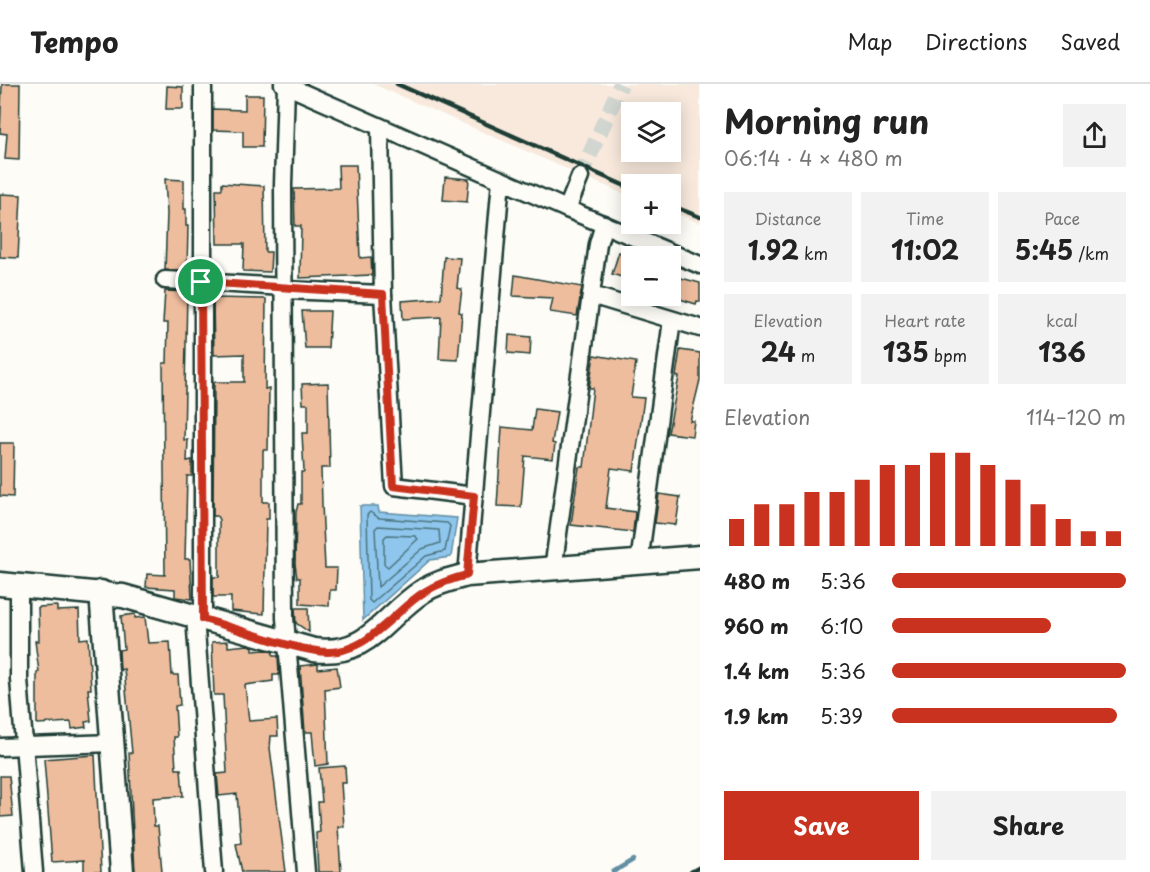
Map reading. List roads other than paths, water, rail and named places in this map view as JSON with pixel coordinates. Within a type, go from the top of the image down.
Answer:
[{"type":"street","points":[[202,84],[199,618],[214,872]]},
{"type":"street","points":[[306,872],[284,580],[285,85],[700,265]]},
{"type":"street","points":[[380,126],[383,294],[393,486],[474,496]]},
{"type":"street","points":[[567,209],[580,177]]},
{"type":"street","points":[[467,575],[501,180]]},
{"type":"street","points":[[553,570],[598,244],[604,224]]},
{"type":"street","points":[[165,279],[383,294]]},
{"type":"street","points":[[591,295],[700,328]]},
{"type":"street","points":[[639,562],[672,320]]},
{"type":"street","points":[[34,872],[10,585],[101,592],[150,602],[199,618],[329,652],[351,648],[372,636],[423,591],[445,580],[467,575],[700,557]]},
{"type":"street","points":[[101,592],[101,622],[113,743],[122,872]]},
{"type":"street","points":[[0,747],[113,743]]},
{"type":"water","points":[[360,506],[378,506],[379,512],[457,518],[451,557],[430,560],[363,620]]},
{"type":"waterway","points":[[613,872],[633,860]]},
{"type":"tunnel","points":[[580,177],[621,84]]},
{"type":"railway","points":[[397,84],[621,184]]},
{"type":"railway","points":[[681,209],[700,217]]},
{"type":"railway","points":[[691,872],[700,867]]}]
